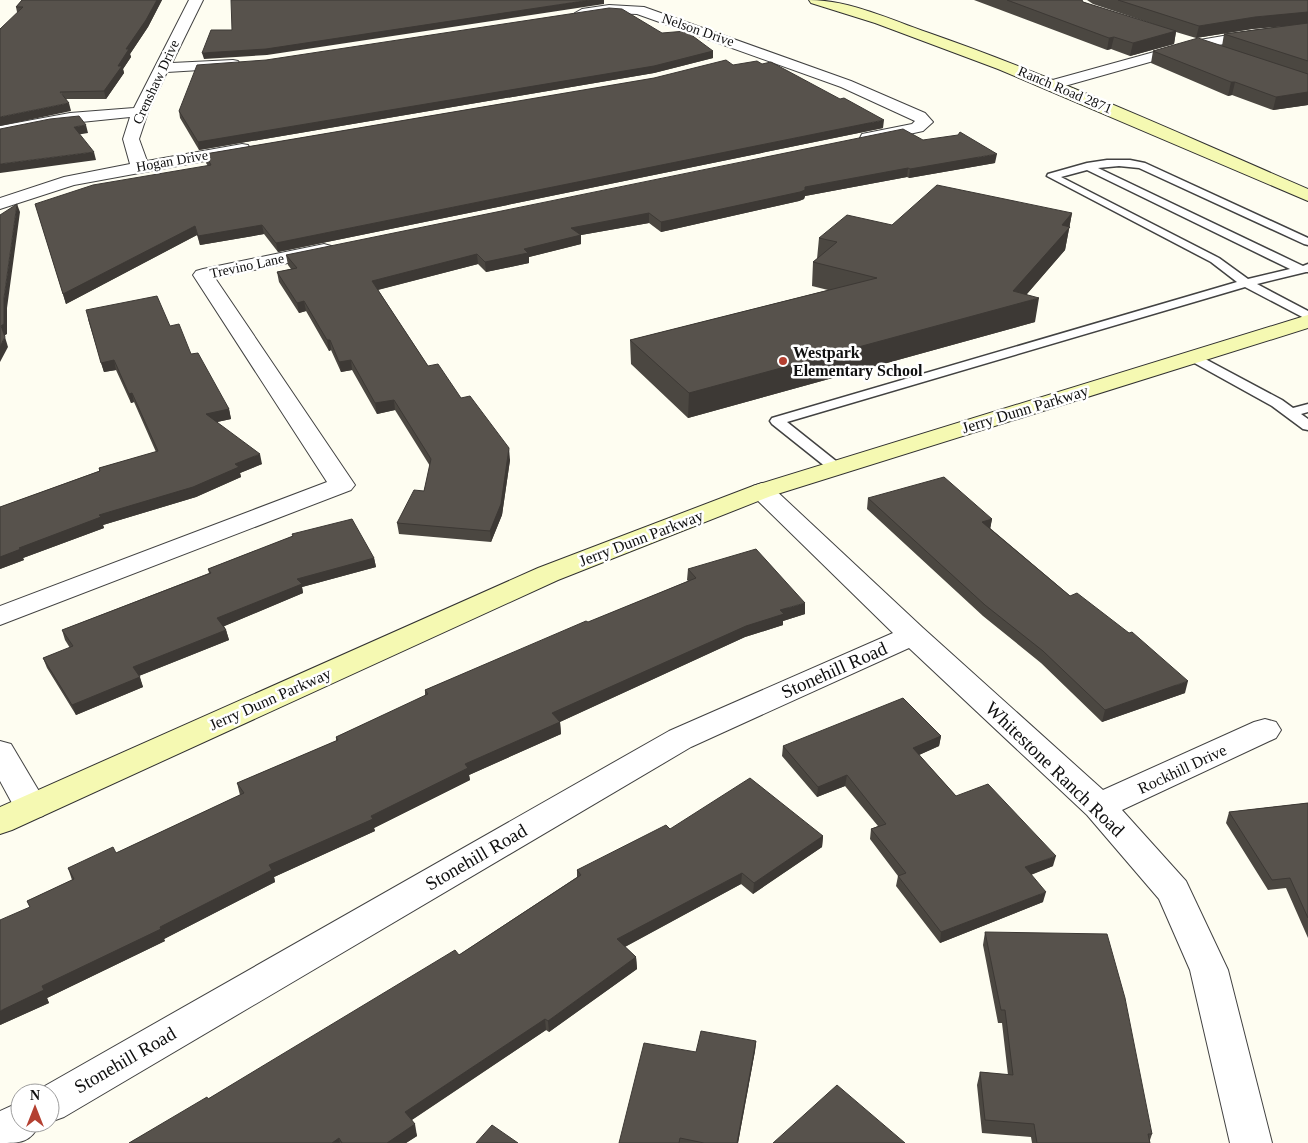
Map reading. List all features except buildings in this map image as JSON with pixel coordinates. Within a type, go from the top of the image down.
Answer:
[{"type":"street","name":"Crenshaw Drive","points":[[140,167],[131,139],[140,112],[197,0]]},
{"type":"street","name":"Ranch Road 2871","points":[[816,0],[917,32],[1054,84],[1308,196]]},
{"type":"street","name":"Nelson Drive","points":[[570,15],[609,9],[639,10],[846,84],[919,116],[924,122],[917,128],[849,142]]},
{"type":"street","points":[[1054,84],[1194,45],[1252,35],[1308,29]]},
{"type":"street","points":[[1168,36],[1223,54]]},
{"type":"street","points":[[729,59],[760,52]]},
{"type":"street","points":[[162,68],[248,63]]},
{"type":"street","points":[[0,131],[37,122],[75,116],[140,112]]},
{"type":"street","name":"Hogan Drive","points":[[0,204],[70,182],[140,167],[257,147]]},
{"type":"street","name":"Trevino Lane","points":[[0,616],[342,485],[203,276],[340,247]]},
{"type":"street","name":"Jerry Dunn Parkway","points":[[0,821],[548,574],[762,491],[1308,321]]},
{"type":"street","name":"Whitestone Ranch Road","points":[[762,491],[913,635],[1098,806],[1173,891],[1209,970],[1251,1143]]},
{"type":"street","name":"Stonehill Road","points":[[60,1098],[680,739],[913,635]]},
{"type":"street","name":"Rockhill Drive","points":[[1098,806],[1265,730]]},
{"type":"street","points":[[0,752],[31,807]]},
{"type":"lane","points":[[1308,242],[1141,165],[1128,162],[1098,163],[1052,176],[1215,260],[1246,283],[1308,316]]},
{"type":"lane","points":[[1087,166],[1305,269]]},
{"type":"lane","points":[[836,468],[777,421],[1246,283],[1305,269]]},
{"type":"lane","points":[[1194,357],[1277,403],[1308,426]]},
{"type":"lane","points":[[1290,413],[1308,408]]},
{"type":"place","name":"Westpark Elementary School","points":[[783,361]]}]
